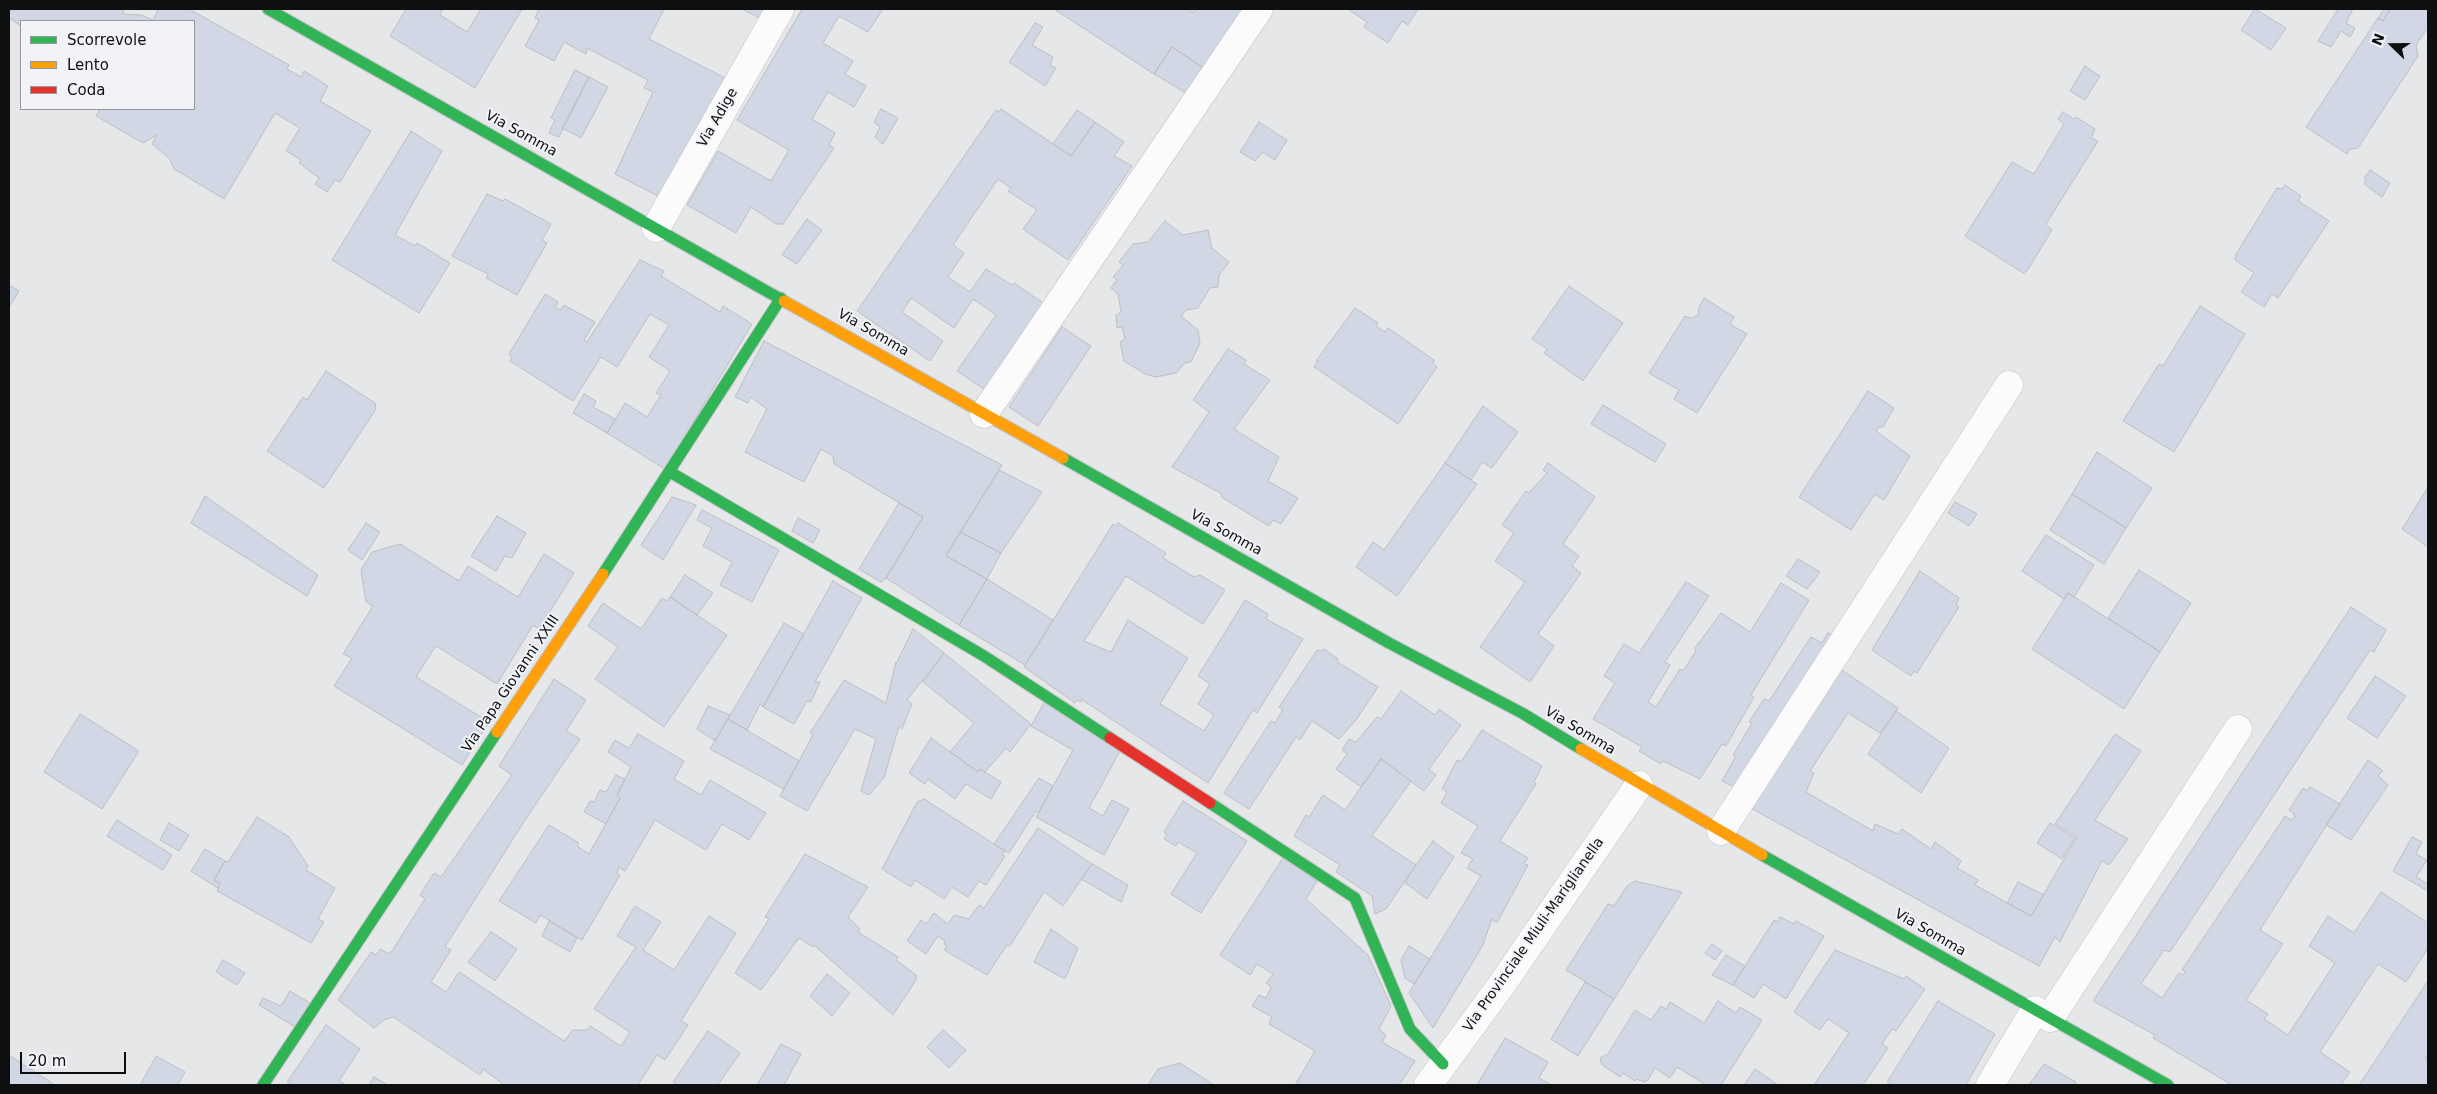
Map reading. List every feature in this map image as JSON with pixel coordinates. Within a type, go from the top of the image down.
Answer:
[{"type":"street","name":"Via Somma","points":[[268,9],[1389,642],[1522,713],[1639,785],[2168,1085]]},
{"type":"street","name":"Via Adige","points":[[656,228],[780,9]]},
{"type":"street","points":[[984,414],[1259,9]]},
{"type":"street","name":"Via Papa Giovanni XXIII","points":[[263,1085],[670,472],[781,298]]},
{"type":"street","points":[[1720,831],[2010,385]]},
{"type":"street","points":[[670,472],[984,656],[1355,898],[1410,1029],[1435,1075]]},
{"type":"street","points":[[1990,1085],[2043,1014],[2238,730]]},
{"type":"street","name":"Via Provinciale Miuli-Mariglianella","points":[[1435,1075],[1500,987],[1639,785]]},
{"type":"building","points":[[9,9],[125,9],[122,14],[141,15],[153,20],[20,20],[20,25],[9,18]]},
{"type":"building","points":[[158,9],[189,9],[289,65],[287,69],[301,77],[304,71],[328,86],[320,101],[371,131],[340,182],[335,180],[327,192],[315,184],[319,178],[299,163],[301,160],[286,151],[300,128],[275,113],[224,199],[174,169],[170,159],[152,144],[157,135],[143,143],[96,116],[99,110],[195,110],[195,20],[153,20]]},
{"type":"building","points":[[406,9],[443,9],[440,15],[467,32],[481,9],[522,9],[475,88],[390,36]]},
{"type":"building","points":[[539,9],[664,9],[649,39],[729,80],[662,198],[615,174],[653,92],[644,88],[648,80],[587,48],[586,54],[564,42],[554,61],[525,46],[539,20],[535,18]]},
{"type":"building","points":[[742,9],[770,9],[764,20]]},
{"type":"building","points":[[802,9],[883,9],[868,32],[839,16],[823,43],[853,61],[845,74],[866,86],[854,107],[828,92],[812,119],[835,133],[829,145],[834,148],[783,224],[776,224],[751,207],[736,233],[687,205],[718,151],[771,181],[789,150],[737,120]]},
{"type":"building","points":[[1054,9],[1187,9],[1193,13],[1195,9],[1249,9],[1242,15],[1240,13],[1205,69],[1172,47],[1154,74]]},
{"type":"building","points":[[1348,9],[1418,9],[1408,25],[1402,21],[1388,43],[1364,27],[1367,22]]},
{"type":"building","points":[[2255,9],[2286,28],[2271,50],[2241,30]]},
{"type":"building","points":[[2338,9],[2353,9],[2346,23],[2355,28],[2350,37],[2341,31],[2331,47],[2318,41]]},
{"type":"building","points":[[2384,9],[2390,9],[2383,21],[2378,18]]},
{"type":"building","points":[[2390,9],[2428,9],[2428,27],[2416,45],[2418,56],[2358,148],[2350,149],[2347,154],[2306,127],[2378,18],[2383,21]]},
{"type":"building","points":[[1035,23],[1043,27],[1032,45],[1053,57],[1050,65],[1056,68],[1045,86],[1009,62]]},
{"type":"building","points":[[1172,47],[1205,69],[1186,93],[1154,74]]},
{"type":"building","points":[[2085,66],[2100,76],[2085,100],[2070,91]]},
{"type":"building","points":[[575,70],[589,77],[559,137],[549,133],[555,120],[551,118]]},
{"type":"building","points":[[589,77],[608,87],[581,138],[562,128]]},
{"type":"building","points":[[881,109],[898,118],[883,144],[875,137],[880,127],[874,122]]},
{"type":"building","points":[[1001,109],[1071,156],[1095,122],[1124,142],[1114,156],[1132,166],[1068,260],[1023,229],[1037,210],[1008,191],[1011,188],[998,179],[953,245],[964,253],[948,277],[970,292],[986,269],[1012,285],[1014,283],[1046,305],[987,391],[957,371],[996,315],[973,299],[954,328],[911,298],[902,312],[943,341],[930,361],[857,311],[996,110],[999,112]]},
{"type":"building","points":[[1077,110],[1095,122],[1071,156],[1053,144]]},
{"type":"building","points":[[2063,112],[2074,119],[2076,117],[2095,129],[2091,138],[2098,141],[2046,224],[2052,230],[2027,271],[2023,273],[1965,236],[2012,162],[2034,174],[2064,124],[2058,119]]},
{"type":"building","points":[[1259,122],[1287,140],[1275,160],[1263,152],[1255,161],[1240,152]]},
{"type":"building","points":[[411,131],[442,151],[395,235],[415,246],[417,243],[450,263],[419,313],[332,260]]},
{"type":"building","points":[[2370,170],[2390,183],[2382,197],[2364,184],[2366,180],[2364,178]]},
{"type":"building","points":[[2285,185],[2301,196],[2298,201],[2329,221],[2278,298],[2272,294],[2264,307],[2241,292],[2254,273],[2235,260],[2236,254],[2277,188],[2282,189]]},
{"type":"building","points":[[487,194],[503,201],[505,199],[551,224],[542,240],[547,243],[517,295],[486,278],[488,274],[452,256]]},
{"type":"building","points":[[807,219],[822,230],[797,264],[782,255]]},
{"type":"building","points":[[1165,221],[1183,235],[1208,230],[1212,248],[1229,262],[1219,275],[1218,287],[1210,288],[1198,308],[1186,310],[1181,316],[1198,330],[1200,343],[1191,362],[1185,363],[1176,373],[1156,377],[1145,374],[1124,361],[1120,342],[1125,339],[1122,327],[1117,328],[1116,315],[1121,312],[1118,294],[1111,288],[1117,280],[1113,277],[1123,265],[1119,262],[1133,244],[1148,242]]},
{"type":"building","points":[[640,260],[664,271],[661,276],[720,312],[723,306],[752,324],[665,469],[607,433],[625,403],[647,417],[661,395],[656,393],[670,371],[649,357],[669,325],[650,314],[617,367],[601,357],[573,401],[510,361],[512,357],[509,354],[545,294],[558,302],[555,306],[560,310],[564,305],[595,322],[584,340],[587,342]]},
{"type":"building","points":[[9,285],[19,291],[9,307]]},
{"type":"building","points":[[1569,286],[1623,323],[1583,381],[1544,353],[1547,349],[1532,339]]},
{"type":"building","points":[[1704,298],[1734,317],[1730,324],[1747,334],[1697,413],[1674,399],[1679,390],[1649,373],[1685,316],[1692,318],[1698,315],[1699,307]]},
{"type":"building","points":[[2200,306],[2245,334],[2174,452],[2123,421],[2159,364],[2163,366]]},
{"type":"building","points":[[1355,308],[1378,323],[1376,326],[1385,332],[1388,328],[1434,360],[1433,363],[1437,367],[1398,424],[1314,367],[1318,361],[1316,361]]},
{"type":"building","points":[[1062,327],[1091,346],[1038,426],[1009,407]]},
{"type":"building","points":[[764,341],[1002,465],[946,556],[987,579],[959,625],[886,578],[923,517],[834,464],[833,456],[821,449],[804,482],[745,452],[767,409],[751,397],[748,403],[735,397]]},
{"type":"building","points":[[1228,349],[1246,360],[1244,364],[1270,380],[1234,429],[1279,457],[1268,481],[1298,498],[1281,524],[1273,520],[1269,526],[1221,497],[1222,494],[1172,467],[1209,412],[1193,400]]},
{"type":"building","points":[[326,371],[375,403],[376,409],[324,488],[267,451],[303,397],[307,400]]},
{"type":"building","points":[[1868,391],[1894,408],[1883,427],[1879,427],[1876,431],[1910,456],[1884,500],[1875,494],[1851,530],[1799,497]]},
{"type":"building","points":[[584,394],[596,401],[593,407],[615,419],[607,433],[573,413]]},
{"type":"building","points":[[1603,405],[1666,444],[1655,462],[1591,424]]},
{"type":"building","points":[[1483,406],[1518,432],[1492,468],[1482,462],[1471,480],[1445,463]]},
{"type":"building","points":[[2097,452],[2152,488],[2126,528],[2072,494]]},
{"type":"building","points":[[1445,463],[1477,484],[1397,596],[1356,567],[1373,542],[1384,550]]},
{"type":"building","points":[[1548,463],[1595,497],[1563,544],[1579,556],[1572,566],[1581,573],[1538,634],[1554,646],[1530,682],[1480,647],[1525,582],[1495,561],[1514,533],[1502,525],[1526,491],[1529,493],[1547,473],[1543,470]]},
{"type":"building","points":[[999,470],[1042,492],[1001,553],[960,532]]},
{"type":"building","points":[[2428,487],[2428,547],[2402,529]]},
{"type":"building","points":[[2072,494],[2126,528],[2104,564],[2050,530]]},
{"type":"building","points":[[205,496],[318,575],[307,596],[191,523]]},
{"type":"building","points":[[672,497],[696,505],[663,560],[641,545]]},
{"type":"building","points":[[1955,502],[1977,514],[1969,526],[1948,513]]},
{"type":"building","points":[[899,503],[923,517],[886,578],[881,582],[859,569]]},
{"type":"building","points":[[702,510],[779,550],[752,602],[720,585],[732,562],[703,546],[712,528],[697,520]]},
{"type":"building","points":[[497,516],[526,533],[512,558],[505,556],[496,571],[471,556]]},
{"type":"building","points":[[798,518],[820,530],[813,543],[792,531]]},
{"type":"building","points":[[366,523],[380,532],[362,560],[348,550]]},
{"type":"building","points":[[1118,523],[1166,553],[1163,558],[1194,577],[1200,575],[1225,590],[1203,624],[1126,576],[1084,641],[1111,652],[1128,620],[1188,658],[1160,704],[1204,731],[1214,715],[1198,704],[1210,684],[1198,676],[1245,600],[1268,614],[1266,619],[1303,639],[1257,713],[1253,710],[1208,783],[1081,699],[1081,702],[1077,700],[1075,703],[1024,667],[1113,524],[1116,526]]},
{"type":"building","points":[[960,532],[1001,553],[987,579],[946,556]]},
{"type":"building","points":[[2046,535],[2094,565],[2074,597],[2068,593],[2064,599],[2022,571]]},
{"type":"building","points":[[400,544],[459,581],[468,566],[518,597],[544,554],[574,573],[539,629],[533,625],[497,684],[436,646],[416,677],[489,722],[462,765],[334,686],[352,658],[343,654],[373,606],[366,602],[361,570],[372,552]]},
{"type":"building","points":[[1798,559],[1820,572],[1807,589],[1786,576]]},
{"type":"building","points":[[2139,570],[2191,603],[2160,652],[2108,618]]},
{"type":"building","points":[[1920,571],[1959,598],[1956,605],[1959,607],[1917,673],[1914,671],[1911,676],[1873,651],[1873,648]]},
{"type":"building","points":[[685,575],[713,593],[697,615],[670,597]]},
{"type":"building","points":[[987,579],[1053,620],[1025,665],[959,625]]},
{"type":"building","points":[[833,581],[862,598],[815,682],[820,682],[811,702],[807,701],[794,724],[763,707]]},
{"type":"building","points":[[1686,582],[1709,596],[1665,662],[1670,665],[1648,702],[1656,707],[1680,669],[1683,671],[1696,651],[1695,648],[1721,613],[1750,632],[1781,583],[1809,600],[1751,695],[1754,697],[1726,746],[1722,744],[1700,779],[1663,761],[1661,764],[1639,751],[1642,747],[1593,719],[1615,683],[1604,676],[1624,644],[1639,653]]},
{"type":"building","points":[[2068,593],[2160,652],[2124,709],[2032,649]]},
{"type":"building","points":[[670,597],[727,635],[664,727],[595,679],[618,647],[588,626],[603,603],[641,629],[662,598],[667,601]]},
{"type":"building","points":[[2351,607],[2386,630],[2374,652],[2370,650],[2170,952],[2164,950],[2141,984],[2162,998],[2179,973],[2183,975],[2185,972],[2182,970],[2285,816],[2291,820],[2295,817],[2289,810],[2303,788],[2307,791],[2310,787],[2340,804],[2260,930],[2283,944],[2246,1000],[2268,1014],[2264,1019],[2288,1035],[2335,963],[2309,946],[2328,916],[2354,933],[2381,892],[2428,923],[2428,948],[2406,982],[2378,964],[2320,1052],[2350,1072],[2341,1085],[2232,1085],[2153,1038],[2155,1035],[2093,1001]]},
{"type":"building","points":[[784,623],[804,634],[763,707],[760,704],[747,730],[728,719]]},
{"type":"building","points":[[913,629],[944,653],[907,700],[912,704],[902,729],[899,726],[884,778],[869,795],[861,791],[876,739],[855,729],[807,811],[780,796],[813,735],[810,733],[844,680],[886,703],[896,662]]},
{"type":"building","points":[[1828,633],[1835,636],[1740,790],[1722,781],[1736,756],[1733,755],[1752,723],[1749,722],[1764,699],[1769,701],[1811,637],[1822,643]]},
{"type":"building","points":[[1324,649],[1338,659],[1337,662],[1378,687],[1356,720],[1339,739],[1312,721],[1300,740],[1296,737],[1249,809],[1224,793],[1271,721],[1275,723],[1283,710],[1279,707],[1317,650],[1323,651]]},
{"type":"building","points":[[944,653],[1031,724],[1010,752],[1006,748],[985,772],[980,769],[978,772],[950,752],[974,723],[923,682]]},
{"type":"building","points":[[1836,666],[1898,708],[1880,733],[1848,713],[1810,771],[1814,773],[1806,792],[1873,831],[1875,824],[1898,834],[1902,829],[1931,849],[1935,842],[1961,861],[1957,868],[1978,880],[1975,885],[2031,916],[2077,837],[2055,824],[2115,734],[2141,751],[2095,820],[2128,839],[2109,865],[2102,861],[2060,942],[2055,937],[2039,966],[1747,806]]},
{"type":"building","points":[[2375,676],[2406,696],[2377,738],[2347,718]]},
{"type":"building","points":[[554,679],[586,700],[566,731],[580,739],[525,820],[445,947],[451,950],[431,982],[446,992],[459,972],[564,1041],[573,1030],[587,1030],[590,1026],[621,1046],[630,1032],[594,1009],[636,947],[617,936],[635,906],[661,922],[643,950],[674,970],[709,916],[736,933],[681,1021],[688,1025],[665,1060],[657,1055],[638,1085],[504,1085],[483,1069],[480,1075],[393,1017],[384,1020],[374,1028],[338,1000],[371,952],[376,955],[380,949],[390,954],[425,899],[420,895],[434,873],[441,877],[512,775],[499,766]]},
{"type":"building","points":[[1401,691],[1435,715],[1439,709],[1461,725],[1429,769],[1436,775],[1424,791],[1381,759],[1361,787],[1336,769],[1347,754],[1342,750],[1349,739],[1356,742],[1377,717],[1381,719]]},
{"type":"building","points":[[1045,701],[1120,751],[1089,808],[1103,816],[1112,800],[1129,809],[1104,855],[1036,817],[1073,750],[1031,726]]},
{"type":"building","points":[[708,706],[730,715],[715,741],[697,729]]},
{"type":"building","points":[[1896,711],[1949,748],[1921,793],[1868,754]]},
{"type":"building","points":[[80,714],[139,751],[102,809],[44,772]]},
{"type":"building","points":[[728,719],[799,761],[784,789],[710,749]]},
{"type":"building","points":[[1482,730],[1542,766],[1534,782],[1536,784],[1500,841],[1528,858],[1524,864],[1528,865],[1497,923],[1492,919],[1482,947],[1433,1028],[1409,993],[1481,876],[1467,868],[1473,859],[1461,853],[1478,826],[1441,803],[1447,792],[1442,789],[1457,760],[1461,762]]},
{"type":"building","points":[[638,734],[684,761],[674,779],[701,795],[710,780],[766,813],[749,840],[722,824],[706,850],[655,820],[625,871],[619,867],[617,873],[620,875],[582,940],[540,915],[536,923],[499,901],[549,825],[579,843],[577,846],[589,854],[620,798],[617,795],[631,767],[608,752],[615,740],[629,748]]},
{"type":"building","points":[[931,738],[978,772],[980,769],[1001,782],[991,799],[966,784],[955,799],[928,779],[925,784],[909,773]]},
{"type":"building","points":[[1381,759],[1411,781],[1372,836],[1416,865],[1386,909],[1375,914],[1372,896],[1336,872],[1340,865],[1294,836],[1306,815],[1309,817],[1323,795],[1345,810]]},
{"type":"building","points":[[2368,760],[2383,771],[2378,776],[2388,785],[2351,840],[2326,825]]},
{"type":"building","points":[[616,775],[625,779],[617,795],[620,798],[606,824],[584,812],[590,801],[594,802],[600,790],[606,792]]},
{"type":"building","points":[[1039,778],[1053,786],[1039,813],[1036,811],[1009,853],[994,844]]},
{"type":"building","points":[[924,799],[1005,851],[1002,855],[1005,856],[986,885],[979,881],[968,897],[952,887],[944,899],[915,880],[911,887],[882,869],[917,802]]},
{"type":"building","points":[[1183,801],[1247,841],[1201,913],[1171,894],[1197,853],[1178,842],[1176,846],[1164,839],[1167,835],[1164,832]]},
{"type":"building","points":[[257,817],[289,837],[308,866],[306,870],[335,888],[318,919],[324,922],[311,943],[217,891],[220,883],[214,880],[225,861],[228,862]]},
{"type":"building","points":[[117,820],[172,855],[163,870],[107,836]]},
{"type":"building","points":[[169,823],[189,835],[179,851],[160,840]]},
{"type":"building","points":[[2050,823],[2075,838],[2062,859],[2037,843]]},
{"type":"building","points":[[1038,828],[1092,864],[1063,906],[1044,892],[1010,946],[1007,945],[987,975],[944,950],[947,946],[944,944],[945,941],[938,936],[926,954],[907,941],[921,920],[926,924],[934,913],[948,924],[954,915],[969,919],[979,905],[984,908]]},
{"type":"building","points":[[2412,837],[2422,842],[2416,854],[2427,860],[2416,877],[2428,884],[2428,891],[2393,871]]},
{"type":"building","points":[[1433,841],[1454,857],[1427,899],[1404,882]]},
{"type":"building","points":[[205,849],[225,861],[214,880],[220,883],[218,888],[191,871]]},
{"type":"building","points":[[805,854],[868,887],[848,917],[860,929],[858,932],[898,957],[896,960],[916,975],[916,980],[893,1015],[814,945],[813,947],[799,938],[761,990],[735,973],[769,919],[765,917]]},
{"type":"building","points":[[1283,858],[1317,881],[1306,899],[1368,955],[1391,1006],[1379,1029],[1386,1035],[1382,1042],[1415,1061],[1399,1085],[1295,1085],[1315,1051],[1269,1024],[1272,1017],[1252,1006],[1259,995],[1266,998],[1271,987],[1266,983],[1273,974],[1257,964],[1250,975],[1220,955]]},
{"type":"building","points":[[1092,864],[1128,885],[1121,902],[1081,879]]},
{"type":"building","points":[[1635,881],[1682,892],[1614,999],[1566,970],[1608,904],[1614,906],[1627,886]]},
{"type":"building","points":[[2018,882],[2044,895],[2031,916],[2007,903]]},
{"type":"building","points":[[1780,917],[1794,924],[1796,921],[1824,936],[1786,999],[1763,984],[1754,998],[1733,985],[1774,920],[1778,922]]},
{"type":"building","points":[[549,921],[577,938],[570,952],[542,936]]},
{"type":"building","points":[[1051,929],[1078,948],[1065,979],[1034,962]]},
{"type":"building","points":[[491,932],[517,949],[495,981],[468,962]]},
{"type":"building","points":[[1712,944],[1722,951],[1715,960],[1705,953]]},
{"type":"building","points":[[1409,946],[1430,959],[1414,984],[1405,978],[1401,960]]},
{"type":"building","points":[[1835,950],[1904,979],[1906,976],[1925,989],[1896,1031],[1892,1029],[1882,1044],[1888,1048],[1863,1085],[1814,1085],[1849,1033],[1828,1019],[1820,1030],[1794,1012]]},
{"type":"building","points":[[1726,955],[1745,966],[1733,985],[1712,975]]},
{"type":"building","points":[[223,960],[245,973],[237,985],[216,972]]},
{"type":"building","points":[[827,974],[850,993],[832,1016],[810,996]]},
{"type":"building","points":[[2428,981],[2428,1054],[2425,1059],[2428,1061],[2428,1085],[2359,1085]]},
{"type":"building","points":[[1585,982],[1614,999],[1578,1056],[1551,1039]]},
{"type":"building","points":[[290,991],[310,1003],[295,1027],[259,1005],[263,998],[281,1006]]},
{"type":"building","points":[[1718,1001],[1736,1013],[1740,1007],[1762,1020],[1721,1085],[1706,1085],[1677,1067],[1670,1078],[1655,1068],[1648,1080],[1644,1082],[1637,1079],[1635,1081],[1623,1073],[1620,1077],[1602,1065],[1600,1058],[1608,1054],[1635,1010],[1651,1020],[1661,1006],[1666,1009],[1670,1002],[1704,1023]]},
{"type":"building","points":[[1938,1001],[1995,1034],[1966,1085],[1892,1085],[1887,1082]]},
{"type":"building","points":[[326,1025],[360,1049],[339,1081],[346,1085],[293,1085],[287,1082]]},
{"type":"building","points":[[943,1030],[966,1050],[949,1068],[927,1047]]},
{"type":"building","points":[[708,1031],[740,1053],[718,1085],[678,1085],[673,1082]]},
{"type":"building","points":[[1505,1038],[1548,1062],[1539,1078],[1552,1085],[1477,1085]]},
{"type":"building","points":[[781,1044],[801,1054],[784,1085],[757,1085]]},
{"type":"building","points":[[9,1055],[55,1085],[9,1085]]},
{"type":"building","points":[[156,1056],[185,1072],[178,1085],[140,1085]]},
{"type":"building","points":[[1180,1063],[1214,1085],[1148,1085],[1158,1069]]},
{"type":"building","points":[[2044,1064],[2076,1082],[2074,1085],[2029,1085]]},
{"type":"building","points":[[1755,1069],[1778,1085],[1744,1085]]},
{"type":"building","points":[[374,1077],[388,1085],[369,1085]]},
{"type":"traffic: fast","points":[[268,9],[784,301]]},
{"type":"traffic: fast","points":[[603,574],[781,298]]},
{"type":"traffic: fast","points":[[1063,458],[1389,643],[1522,713],[1581,749]]},
{"type":"traffic: fast","points":[[670,472],[984,656],[1110,738]]},
{"type":"traffic: fast","points":[[263,1085],[497,732]]},
{"type":"traffic: fast","points":[[1210,803],[1355,898],[1410,1029],[1443,1064]]},
{"type":"traffic: fast","points":[[1762,855],[2168,1085]]},
{"type":"traffic: slow","points":[[784,301],[1063,458]]},
{"type":"traffic: slow","points":[[497,732],[603,574]]},
{"type":"traffic: slow","points":[[1581,749],[1762,855]]},
{"type":"traffic: jam","points":[[1110,738],[1210,803]]}]
